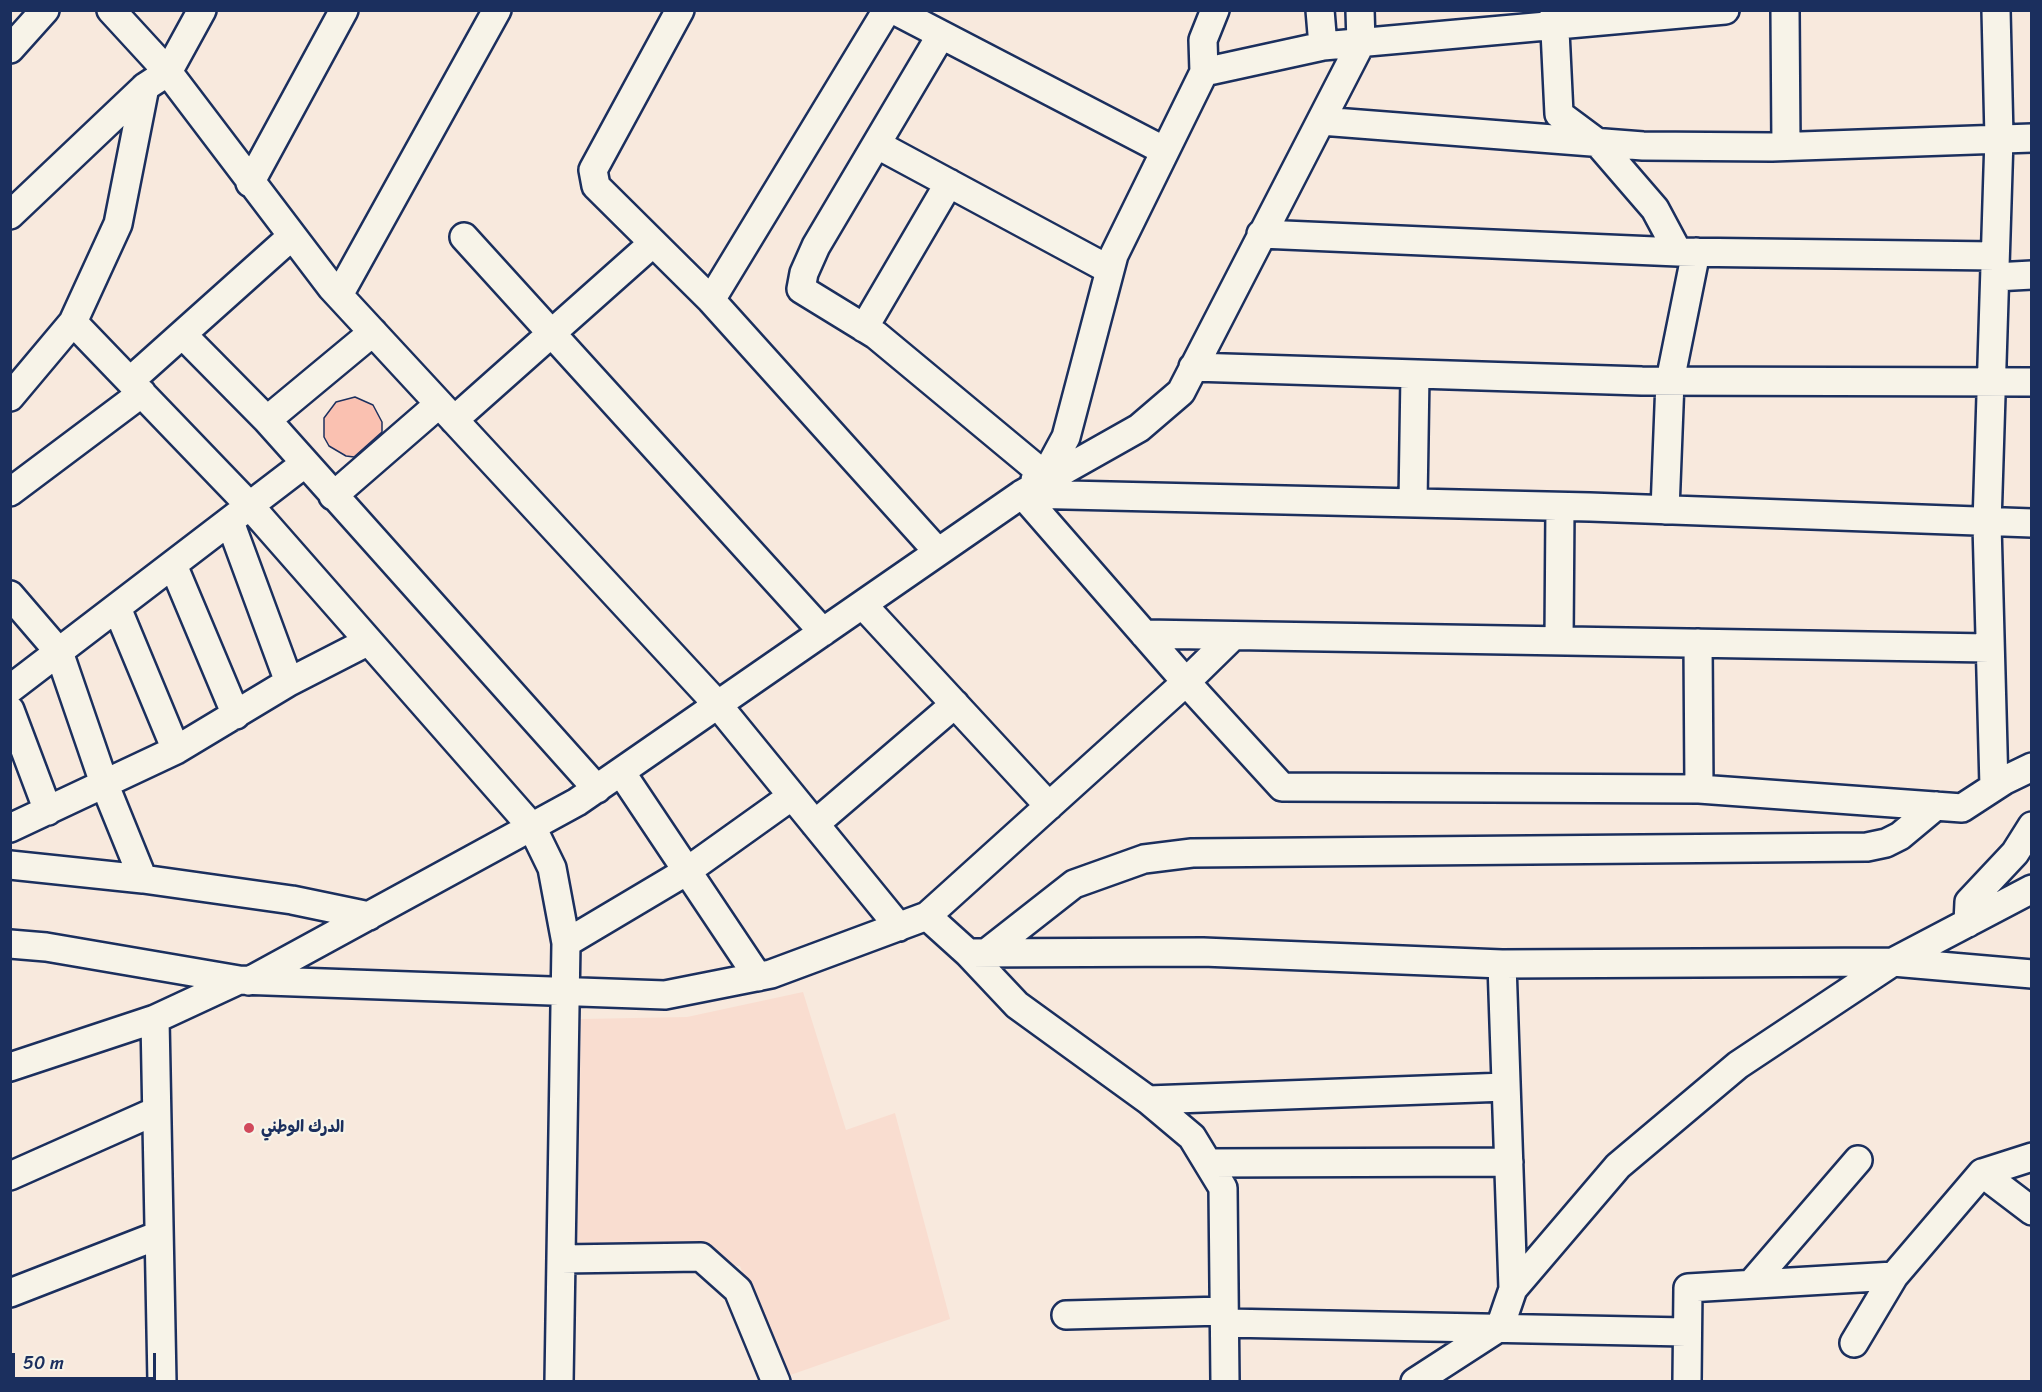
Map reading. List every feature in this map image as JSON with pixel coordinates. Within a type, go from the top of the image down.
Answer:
[{"type":"street","points":[[10,49],[45,10]]},
{"type":"street","points":[[111,10],[168,72],[250,183],[339,295],[718,705],[899,927]]},
{"type":"street","points":[[10,214],[145,87],[168,72],[202,10]]},
{"type":"street","points":[[250,183],[344,10]]},
{"type":"street","points":[[339,295],[497,10]]},
{"type":"street","points":[[680,10],[593,170],[596,186],[711,300],[938,552]]},
{"type":"street","points":[[711,300],[887,10]]},
{"type":"street","points":[[894,10],[1165,151]]},
{"type":"street","points":[[1022,494],[1052,463],[1066,437],[1114,255],[1204,72],[1203,40],[1215,10]]},
{"type":"street","points":[[1320,10],[1323,46]]},
{"type":"street","points":[[10,1067],[155,1019],[244,981],[532,827],[597,789],[1022,494],[1139,428],[1181,392],[1360,43],[1360,10]]},
{"type":"street","points":[[1204,72],[1323,46],[1555,18],[1725,10]]},
{"type":"street","points":[[1785,10],[1786,146]]},
{"type":"street","points":[[1994,787],[1987,524],[1999,138],[1996,10]]},
{"type":"street","points":[[1555,18],[1559,114],[1598,143],[1655,209],[1687,252],[1671,381],[1665,510]]},
{"type":"street","points":[[941,35],[878,145],[816,246],[804,273],[801,290],[864,328],[1042,473]]},
{"type":"street","points":[[10,396],[73,322],[118,224],[145,87]]},
{"type":"street","points":[[1322,121],[1643,146],[1786,146],[2031,138]]},
{"type":"street","points":[[878,145],[1110,270]]},
{"type":"street","points":[[864,328],[950,183]]},
{"type":"street","points":[[1261,234],[1995,266],[2031,275]]},
{"type":"street","points":[[10,492],[136,387],[183,335],[292,236]]},
{"type":"street","points":[[464,237],[823,632]]},
{"type":"street","points":[[333,496],[553,335],[653,243]]},
{"type":"street","points":[[73,322],[136,387],[240,514],[367,642],[532,827],[552,868],[566,943],[559,1382]]},
{"type":"street","points":[[267,420],[373,332]]},
{"type":"street","points":[[183,335],[267,420],[597,789]]},
{"type":"street","points":[[1193,367],[1671,381],[2031,382]]},
{"type":"street","points":[[1413,503],[1415,374]]},
{"type":"street","points":[[10,689],[304,464]]},
{"type":"street","points":[[1022,494],[1665,510],[1987,524],[2031,523]]},
{"type":"street","points":[[1022,494],[1186,682],[1282,787],[1699,789],[1962,808],[2031,767]]},
{"type":"street","points":[[1559,640],[1560,507]]},
{"type":"street","points":[[240,514],[289,682]]},
{"type":"street","points":[[173,565],[236,715]]},
{"type":"street","points":[[10,595],[59,652],[104,783],[143,879]]},
{"type":"street","points":[[863,605],[1049,806]]},
{"type":"street","points":[[117,608],[176,750]]},
{"type":"street","points":[[1144,634],[1989,648]]},
{"type":"street","points":[[10,944],[46,947],[244,981],[665,995],[758,977],[927,916],[1186,682],[1233,636]]},
{"type":"street","points":[[10,828],[176,750],[289,682],[367,642]]},
{"type":"street","points":[[1698,643],[1699,789]]},
{"type":"street","points":[[815,824],[955,704]]},
{"type":"street","points":[[10,710],[48,812]]},
{"type":"street","points":[[621,772],[758,977]]},
{"type":"street","points":[[566,943],[687,871],[792,796]]},
{"type":"street","points":[[977,953],[1074,884],[1144,859],[1192,853],[1867,847],[1886,843],[1900,836],[1936,806]]},
{"type":"street","points":[[1968,923],[1969,902],[2015,853],[2031,826]]},
{"type":"street","points":[[10,865],[143,879],[292,900],[369,916]]},
{"type":"street","points":[[1513,1289],[1618,1166],[1738,1065],[1893,962],[2031,890]]},
{"type":"street","points":[[927,916],[977,953],[1017,1005],[1148,1100],[1192,1137],[1223,1188],[1225,1382]]},
{"type":"street","points":[[977,953],[1203,952],[1502,964],[1893,962],[2031,974]]},
{"type":"street","points":[[1415,1382],[1500,1327],[1513,1289],[1502,964]]},
{"type":"street","points":[[155,1019],[162,1382]]},
{"type":"street","points":[[1148,1100],[1506,1087]]},
{"type":"street","points":[[10,1176],[156,1111]]},
{"type":"street","points":[[1854,1343],[1894,1276],[1982,1173],[2031,1157]]},
{"type":"street","points":[[1751,1284],[1858,1160]]},
{"type":"street","points":[[1208,1163],[1509,1162]]},
{"type":"street","points":[[1982,1173],[2031,1211]]},
{"type":"street","points":[[10,1293],[159,1235]]},
{"type":"street","points":[[561,1259],[701,1257],[738,1290],[776,1382]]},
{"type":"street","points":[[1687,1382],[1688,1288],[1894,1276]]},
{"type":"street","points":[[1066,1315],[1224,1317],[1686,1332]]},
{"type":"shaded area","points":[[803,992],[846,1130],[895,1113],[950,1319],[779,1379],[740,1266],[577,1271],[581,1019],[687,1017]]},
{"type":"building","points":[[355,397],[373,405],[382,422],[382,432],[354,457],[346,456],[329,446],[324,437],[324,418],[336,402]]},
{"type":"place","name":"الدرك الوطني","points":[[249,1128]]}]
